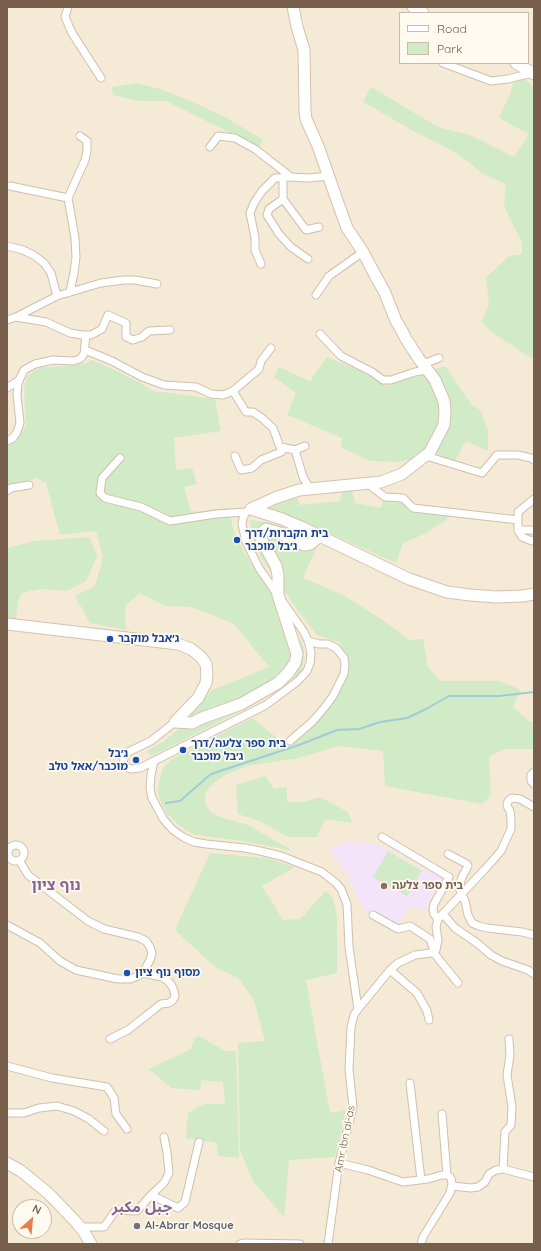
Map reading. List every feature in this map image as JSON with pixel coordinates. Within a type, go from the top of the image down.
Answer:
[{"type":"street","points":[[68,7],[66,17],[72,33],[102,78]]},
{"type":"street","points":[[7,624],[178,644],[191,649],[201,657],[206,664],[207,675],[206,683],[198,698],[176,722],[151,742],[130,751],[125,755],[123,762],[126,767],[131,769],[140,768],[266,705],[298,681],[310,663],[311,654],[304,632],[259,568],[246,542],[242,524],[243,518],[248,511],[276,498],[299,490],[381,482],[402,474],[430,452],[444,425],[444,401],[435,380],[406,339],[396,321],[385,292],[363,252],[347,228],[318,146],[306,119],[304,50],[293,7]]},
{"type":"street","points":[[446,64],[491,81],[508,79],[533,73]]},
{"type":"street","points":[[518,64],[533,73]]},
{"type":"street","points":[[70,292],[76,257],[75,238],[68,198],[85,160],[87,151],[87,141],[80,136]]},
{"type":"street","points":[[210,147],[218,136],[235,138],[255,149],[291,177]]},
{"type":"street","points":[[261,264],[255,250],[255,238],[250,213],[254,203],[262,191],[275,178],[308,178],[329,176]]},
{"type":"street","points":[[283,178],[283,199],[306,230],[319,227]]},
{"type":"street","points":[[10,186],[68,198]]},
{"type":"street","points":[[283,199],[269,209],[267,215],[279,234],[291,247],[308,259]]},
{"type":"street","points":[[7,246],[23,250],[44,263],[51,273],[57,296]]},
{"type":"street","points":[[316,295],[329,276],[363,252]]},
{"type":"street","points":[[7,320],[57,296],[101,283],[135,280],[157,284]]},
{"type":"street","points":[[16,317],[46,322],[70,333],[91,335],[102,328],[108,315],[126,323],[126,337],[133,340],[142,337],[149,331],[170,330]]},
{"type":"street","points":[[320,334],[341,356],[372,372],[383,380],[391,380],[415,372],[426,367],[439,358]]},
{"type":"street","points":[[7,441],[13,438],[20,423],[17,395],[18,383],[24,370],[35,364],[53,360],[73,361],[80,359],[85,350],[86,335]]},
{"type":"street","points":[[85,350],[112,361],[142,377],[164,385],[196,387],[211,394],[223,395],[233,391],[259,369],[261,361],[271,348]]},
{"type":"street","points":[[7,388],[19,380]]},
{"type":"street","points":[[233,391],[246,412],[253,412],[273,428],[280,447],[295,450],[305,446]]},
{"type":"street","points":[[235,456],[242,470],[252,468],[261,460],[281,452],[285,448]]},
{"type":"street","points":[[295,450],[303,477],[310,489]]},
{"type":"street","points":[[426,456],[482,473],[497,455],[518,455],[534,460]]},
{"type":"street","points":[[120,458],[102,478],[100,493],[105,498],[141,507],[170,521],[248,511],[282,519],[409,579],[447,592],[496,597],[534,594]]},
{"type":"street","points":[[367,483],[385,497],[403,498],[414,508],[518,520]]},
{"type":"street","points":[[7,492],[11,488],[29,485]]},
{"type":"street","points":[[534,499],[518,512],[518,530],[522,537],[532,541],[534,540]]},
{"type":"street","points":[[176,722],[192,723],[240,704],[278,682],[288,673],[295,663],[297,654],[278,595],[278,575],[276,566],[261,539],[262,532],[266,529],[280,533],[304,545],[310,544],[320,536]]},
{"type":"street","points":[[518,530],[534,530]]},
{"type":"street","points":[[290,741],[313,721],[325,707],[333,696],[344,674],[344,658],[340,651],[328,644],[319,644],[308,641]]},
{"type":"street","points":[[154,761],[150,788],[152,798],[164,820],[173,830],[183,837],[194,842],[245,848],[281,856],[322,872],[336,883],[345,896],[347,904],[349,947],[358,1009]]},
{"type":"street","points":[[534,772],[531,775],[531,781],[534,784]]},
{"type":"street","points":[[434,952],[436,950],[438,940],[436,927],[441,916],[501,851],[511,829],[510,812],[507,806],[508,801],[512,798],[520,799],[534,807]]},
{"type":"street","points":[[382,837],[449,877],[434,904],[434,914],[441,916],[491,955],[502,961],[528,970],[534,974]]},
{"type":"street","points":[[7,925],[40,944],[65,965],[76,970],[124,980],[133,978],[143,973],[152,953],[146,942],[138,937],[104,929],[88,921],[28,875],[19,860],[23,857],[23,851],[20,847],[11,843]]},
{"type":"street","points":[[448,854],[467,864],[468,866],[459,884],[468,915],[472,923],[487,928],[534,935]]},
{"type":"street","points":[[373,916],[398,929],[410,926],[427,936],[430,939],[434,952],[458,983]]},
{"type":"street","name":"Amr ibn al-as","points":[[328,1244],[339,1163],[353,1107],[349,1069],[351,1027],[354,1015],[390,970],[398,963],[415,955],[434,952]]},
{"type":"street","points":[[390,970],[417,993],[427,1011],[429,1020]]},
{"type":"street","points":[[110,1039],[128,1030],[161,1004],[169,1003],[175,996],[172,986],[168,981],[162,977],[143,973]]},
{"type":"street","points":[[503,1169],[505,1132],[511,1125],[512,1107],[507,1075],[510,1055],[509,1039]]},
{"type":"street","points":[[7,1066],[52,1078],[107,1087],[114,1098],[116,1114],[127,1129]]},
{"type":"street","points":[[410,1083],[421,1180]]},
{"type":"street","points":[[7,1112],[24,1113],[39,1108],[57,1106],[74,1111],[89,1119],[104,1131]]},
{"type":"street","points":[[421,1244],[423,1237],[450,1193],[452,1186],[451,1178],[447,1175],[442,1114]]},
{"type":"street","points":[[80,1227],[104,1227],[116,1210],[137,1211],[164,1183],[169,1172],[164,1137]]},
{"type":"street","points":[[151,1195],[178,1208],[185,1202],[199,1142]]},
{"type":"street","points":[[7,1163],[21,1171],[48,1193],[75,1220],[91,1244]]},
{"type":"street","points":[[339,1163],[368,1170],[403,1182],[447,1175]]},
{"type":"street","points":[[452,1186],[471,1188],[478,1187],[485,1182],[489,1174],[496,1170],[503,1169],[534,1177]]},
{"type":"street","points":[[240,1244],[300,1244]]},
{"type":"shaded area","points":[[7,7],[534,7],[534,1244],[7,1244]]},
{"type":"shaded area","name":"בית ספר צלעה","points":[[352,841],[379,845],[424,871],[431,871],[443,878],[424,910],[420,907],[418,909],[411,905],[398,926],[371,911],[369,913],[364,910],[347,874],[328,848]]},
{"type":"green space","points":[[517,72],[534,87],[534,359],[495,334],[481,322],[489,305],[486,278],[509,256],[522,254],[522,242],[504,205],[506,184],[481,173],[469,162],[451,150],[417,133],[363,102],[371,87],[438,127],[470,135],[514,157],[529,134],[499,118],[509,96]]},
{"type":"green space","points":[[136,83],[160,89],[186,99],[225,117],[263,140],[259,147],[166,101],[138,101],[113,95],[112,87]]},
{"type":"green space","points":[[327,357],[371,375],[386,386],[422,375],[430,378],[443,409],[439,427],[429,443],[415,459],[397,462],[371,461],[341,448],[342,438],[287,415],[296,393],[274,377],[279,367],[310,381]]},
{"type":"green space","points":[[93,360],[154,391],[215,399],[221,431],[174,438],[176,470],[192,468],[197,484],[184,487],[191,512],[229,508],[233,529],[243,551],[282,610],[304,647],[303,666],[300,674],[255,704],[151,756],[147,751],[164,741],[179,729],[212,690],[269,667],[234,624],[192,607],[166,606],[139,593],[125,606],[126,630],[90,623],[75,596],[95,586],[103,558],[96,531],[60,535],[46,483],[36,478],[7,487],[7,445],[17,439],[26,427],[24,388],[27,376],[39,368],[84,364]]},
{"type":"green space","points":[[445,366],[471,404],[480,410],[488,430],[488,451],[466,441],[454,462],[436,454],[449,414],[433,370]]},
{"type":"green space","points":[[352,490],[355,503],[381,508],[383,501],[403,502],[414,513],[449,516],[443,522],[422,535],[403,543],[396,563],[291,516],[268,509],[297,498],[300,505],[340,501],[342,491]]},
{"type":"green space","points":[[250,520],[268,522],[302,534],[318,544],[303,578],[343,595],[381,619],[410,640],[423,639],[428,667],[440,681],[499,681],[521,690],[513,707],[529,721],[534,723],[534,749],[504,749],[489,757],[491,795],[482,804],[385,786],[383,751],[338,746],[299,758],[247,766],[223,776],[209,787],[205,795],[206,805],[212,813],[223,818],[248,825],[293,851],[243,841],[195,835],[181,827],[168,815],[158,793],[159,781],[163,768],[172,759],[252,718],[287,746],[316,723],[335,699],[345,681],[348,662],[339,642],[317,635],[297,609],[261,558],[252,532]]},
{"type":"green space","points":[[90,537],[97,556],[86,581],[67,591],[40,589],[22,593],[18,601],[16,619],[7,620],[7,548],[34,541]]},
{"type":"green space","points":[[265,776],[274,789],[287,787],[287,802],[303,802],[320,797],[348,812],[352,823],[325,819],[317,837],[287,837],[262,822],[238,814],[236,785]]},
{"type":"green space","points":[[388,851],[422,871],[407,896],[373,877]]},
{"type":"green space","points":[[210,853],[266,858],[295,867],[262,886],[283,920],[300,919],[326,891],[333,898],[337,917],[337,973],[306,980],[330,1113],[346,1110],[335,1157],[289,1160],[284,1217],[253,1181],[240,1150],[238,1043],[265,1041],[254,1000],[238,978],[215,967],[175,930]]},
{"type":"green space","points":[[199,1036],[225,1051],[236,1051],[239,1158],[218,1156],[217,1143],[186,1138],[188,1113],[204,1104],[225,1104],[223,1082],[201,1080],[200,1090],[171,1088],[149,1069],[191,1049],[195,1038]]},
{"type":"waterway","points":[[166,803],[180,801],[211,774],[299,745],[337,730],[359,729],[380,722],[407,718],[449,696],[499,696],[534,692]]},
{"type":"place","name":"בית הקברות/דרך ג׳בל מוכבר","points":[[237,540]]},
{"type":"place","name":"ג׳אבל מוקבר","points":[[110,639]]},
{"type":"place","name":"בית ספר צלעה/דרך ג׳בל מוכבר","points":[[183,750]]},
{"type":"place","name":"ג׳בל מוכבר/אאל טלב","points":[[136,760]]},
{"type":"place","name":"בית ספר צלעה","points":[[384,886]]},
{"type":"place","name":"מסוף נוף ציון","points":[[127,973]]},
{"type":"place","name":"Al-Abrar Mosque","points":[[137,1226]]},
{"type":"district","name":"נוף ציון","points":[[56,885]]},
{"type":"district","name":"جبل مكبر","points":[[142,1207]]}]
